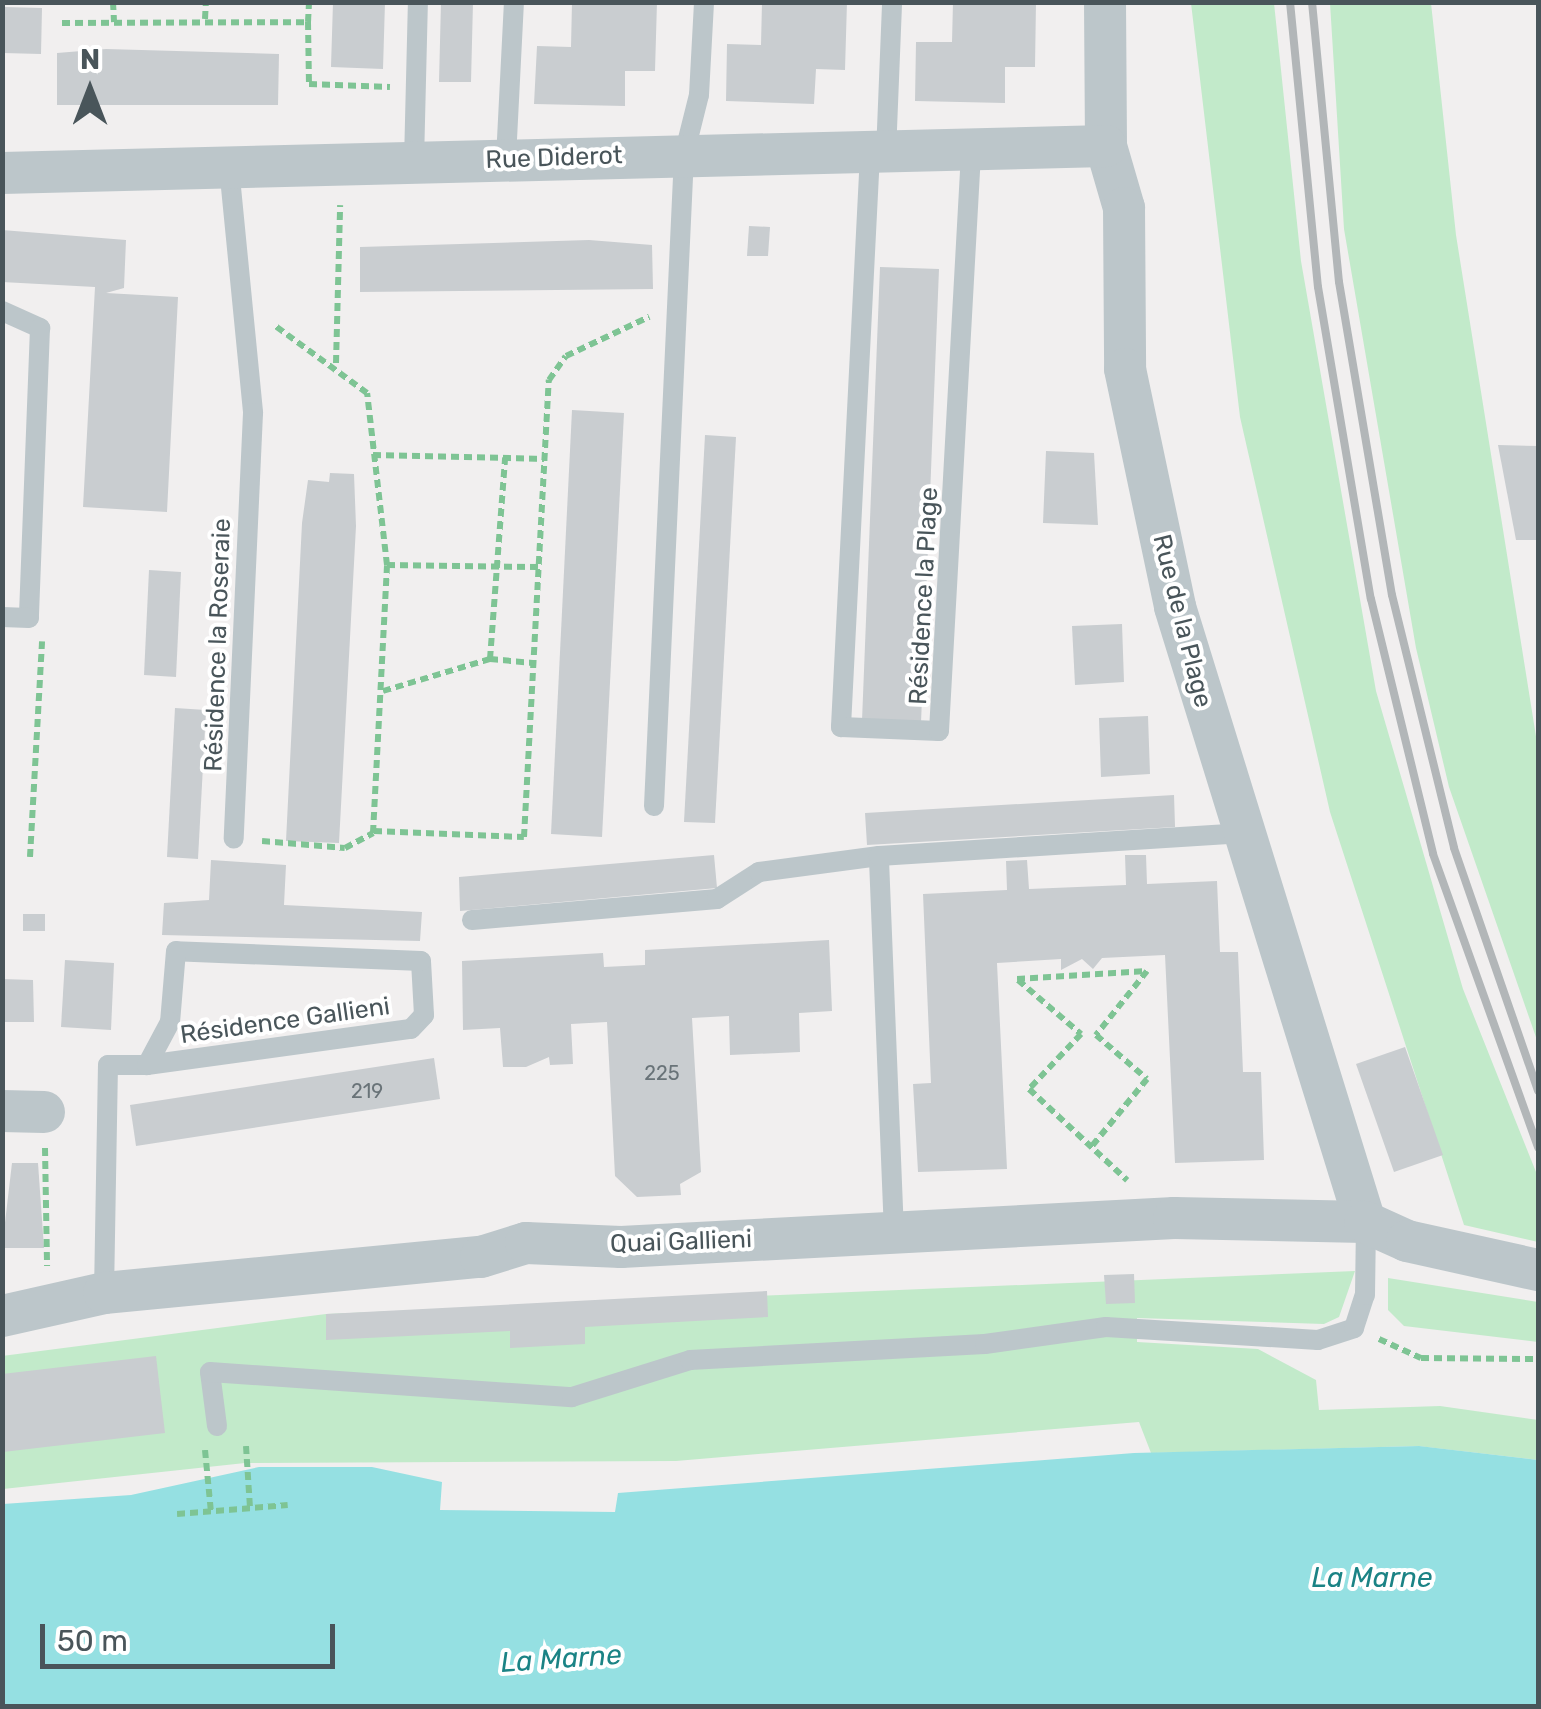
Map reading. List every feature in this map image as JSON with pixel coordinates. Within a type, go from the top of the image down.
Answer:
[{"type":"street","name":"Rue de la Plage","points":[[1106,2],[1106,146],[1124,208],[1125,369],[1175,607],[1240,833],[1366,1222]]},
{"type":"street","name":"Rue Diderot","points":[[2,174],[684,155],[971,153],[1106,146]]},
{"type":"street","name":"Quai Gallieni","points":[[2,1316],[104,1293],[482,1258],[526,1243],[1151,1220],[1366,1222]]},
{"type":"street","points":[[1366,1222],[1407,1241],[1538,1270]]},
{"type":"lane","points":[[414,162],[418,2]]},
{"type":"lane","points":[[506,160],[514,2]]},
{"type":"lane","points":[[654,806],[684,155],[699,96],[704,2]]},
{"type":"lane","points":[[878,154],[892,2]]},
{"type":"lane","name":"Résidence la Plage","points":[[878,154],[842,727],[939,731],[971,153]]},
{"type":"lane","name":"Résidence la Roseraie","points":[[229,167],[253,413],[234,838]]},
{"type":"lane","points":[[2,310],[40,328],[28,618],[2,617]]},
{"type":"lane","points":[[472,920],[717,899],[758,872],[878,856],[1240,833]]},
{"type":"lane","points":[[878,856],[894,1232]]},
{"type":"lane","name":"Résidence Gallieni","points":[[104,1293],[108,1065],[147,1065],[411,1029],[424,1015],[421,962],[176,951],[170,1022],[147,1065]]},
{"type":"lane","points":[[217,1426],[210,1372],[572,1397],[690,1360],[985,1344],[1106,1327],[1318,1340],[1354,1328],[1366,1295],[1366,1222]]},
{"type":"path","points":[[113,2],[114,22]]},
{"type":"path","points":[[205,19],[206,2]]},
{"type":"path","points":[[309,2],[309,84],[414,88]]},
{"type":"path","points":[[62,24],[205,19],[308,22]]},
{"type":"path","points":[[336,364],[341,164]]},
{"type":"path","points":[[374,831],[524,836],[544,460],[554,367],[680,303]]},
{"type":"path","points":[[234,838],[345,848],[368,843],[374,831],[387,565],[367,394],[336,364],[244,306]]},
{"type":"path","points":[[372,455],[544,460]]},
{"type":"path","points":[[490,659],[505,458]]},
{"type":"path","points":[[387,565],[538,567]]},
{"type":"path","points":[[28,618],[44,643],[30,857]]},
{"type":"path","points":[[383,692],[490,659],[533,663]]},
{"type":"path","points":[[1092,1146],[1148,1079],[1096,1034],[1081,1034],[1017,979],[1147,971],[1096,1034]]},
{"type":"path","points":[[1081,1034],[1029,1089],[1132,1184],[1151,1220]]},
{"type":"path","points":[[23,1112],[48,1307]]},
{"type":"path","points":[[1354,1328],[1421,1358],[1538,1359]]},
{"type":"path","points":[[246,1446],[250,1508]]},
{"type":"path","points":[[205,1450],[211,1512]]},
{"type":"path","points":[[178,1514],[288,1504]]},
{"type":"green space","points":[[1191,3],[1274,3],[1301,261],[1376,691],[1463,989],[1538,1177],[1538,1242],[1464,1225],[1330,812],[1240,417]]},
{"type":"green space","points":[[1330,3],[1431,3],[1456,235],[1538,749],[1538,1043],[1449,787],[1416,648],[1344,229]]},
{"type":"green space","points":[[1355,1271],[1339,1317],[1324,1324],[1137,1318],[1137,1342],[1258,1349],[1316,1380],[1319,1410],[1440,1406],[1538,1420],[1538,1460],[1418,1446],[1151,1453],[1139,1422],[676,1461],[245,1463],[3,1489],[2,1356],[326,1314]]},
{"type":"green space","points":[[1388,1278],[1538,1302],[1538,1342],[1404,1326],[1388,1310]]},
{"type":"water","name":"La Marne","points":[[1419,1446],[1538,1460],[1538,1706],[3,1706],[3,1504],[131,1495],[259,1467],[372,1467],[442,1482],[440,1510],[615,1512],[618,1493],[1134,1453]]},
{"type":"building","points":[[333,2],[385,2],[383,69],[331,67]]},
{"type":"building","points":[[441,2],[473,2],[471,82],[439,82]]},
{"type":"building","points":[[572,2],[657,2],[655,71],[625,71],[625,106],[534,104],[537,46],[571,47]]},
{"type":"building","points":[[762,2],[847,2],[845,70],[816,69],[814,104],[726,101],[727,44],[761,45]]},
{"type":"building","points":[[953,2],[1036,2],[1035,67],[1005,67],[1005,103],[915,101],[916,42],[952,42]]},
{"type":"building","points":[[4,7],[42,8],[41,54],[3,53]]},
{"type":"building","points":[[106,49],[279,54],[278,105],[57,105],[57,53]]},
{"type":"building","points":[[749,226],[770,227],[768,256],[747,256]]},
{"type":"building","points":[[2,230],[126,240],[124,288],[106,293],[178,297],[167,512],[83,507],[95,287],[2,282]]},
{"type":"building","points":[[589,240],[652,245],[653,289],[360,292],[360,247]]},
{"type":"building","points":[[880,267],[939,269],[921,723],[862,721]]},
{"type":"building","points":[[572,410],[624,413],[602,837],[551,834]]},
{"type":"building","points":[[705,435],[736,437],[715,823],[684,822]]},
{"type":"building","points":[[1498,445],[1538,446],[1538,540],[1516,540]]},
{"type":"building","points":[[1046,451],[1094,453],[1098,525],[1043,523]]},
{"type":"building","points":[[330,473],[354,474],[356,526],[339,843],[286,841],[302,523],[308,480],[329,482]]},
{"type":"building","points":[[149,570],[181,572],[176,677],[144,675]]},
{"type":"building","points":[[1122,624],[1124,682],[1075,685],[1072,626]]},
{"type":"building","points":[[175,708],[206,710],[198,859],[167,857]]},
{"type":"building","points":[[1148,716],[1150,774],[1101,777],[1099,718]]},
{"type":"building","points":[[1174,795],[1175,827],[867,845],[865,813]]},
{"type":"building","points":[[714,855],[717,888],[460,911],[459,877]]},
{"type":"building","points":[[1125,855],[1146,855],[1147,884],[1217,881],[1220,952],[1238,952],[1243,1072],[1261,1072],[1264,1160],[1175,1163],[1165,955],[1102,958],[1093,969],[1082,959],[1061,970],[1061,959],[997,963],[1007,1169],[918,1172],[913,1084],[931,1083],[923,894],[1007,890],[1006,861],[1027,860],[1029,889],[1126,885]]},
{"type":"building","points":[[211,860],[286,865],[284,905],[422,912],[420,941],[162,935],[164,903],[209,900]]},
{"type":"building","points":[[23,914],[45,914],[45,931],[23,931]]},
{"type":"building","points":[[829,940],[832,1011],[799,1013],[800,1052],[730,1055],[729,1016],[692,1018],[701,1172],[680,1184],[681,1195],[637,1197],[615,1176],[607,1022],[571,1024],[573,1064],[550,1065],[549,1057],[526,1067],[503,1067],[500,1028],[463,1030],[462,961],[603,953],[604,967],[645,965],[645,950]]},
{"type":"building","points":[[65,960],[114,963],[111,1030],[61,1027]]},
{"type":"building","points":[[2,979],[33,980],[34,1022],[2,1022]]},
{"type":"building","points":[[1405,1047],[1443,1155],[1394,1172],[1356,1064]]},
{"type":"building","points":[[434,1058],[440,1099],[136,1146],[130,1105]]},
{"type":"building","points":[[12,1163],[38,1163],[44,1248],[2,1248]]},
{"type":"building","points":[[1134,1274],[1135,1303],[1106,1304],[1104,1275]]},
{"type":"building","points":[[767,1291],[768,1317],[585,1327],[585,1344],[510,1348],[510,1331],[326,1340],[326,1314]]},
{"type":"building","points":[[156,1356],[165,1433],[3,1452],[2,1374]]},
{"type":"railway","points":[[1290,2],[1318,287],[1371,599],[1433,854],[1538,1148]]},
{"type":"railway","points":[[1312,2],[1339,282],[1392,595],[1454,848],[1538,1091]]}]
